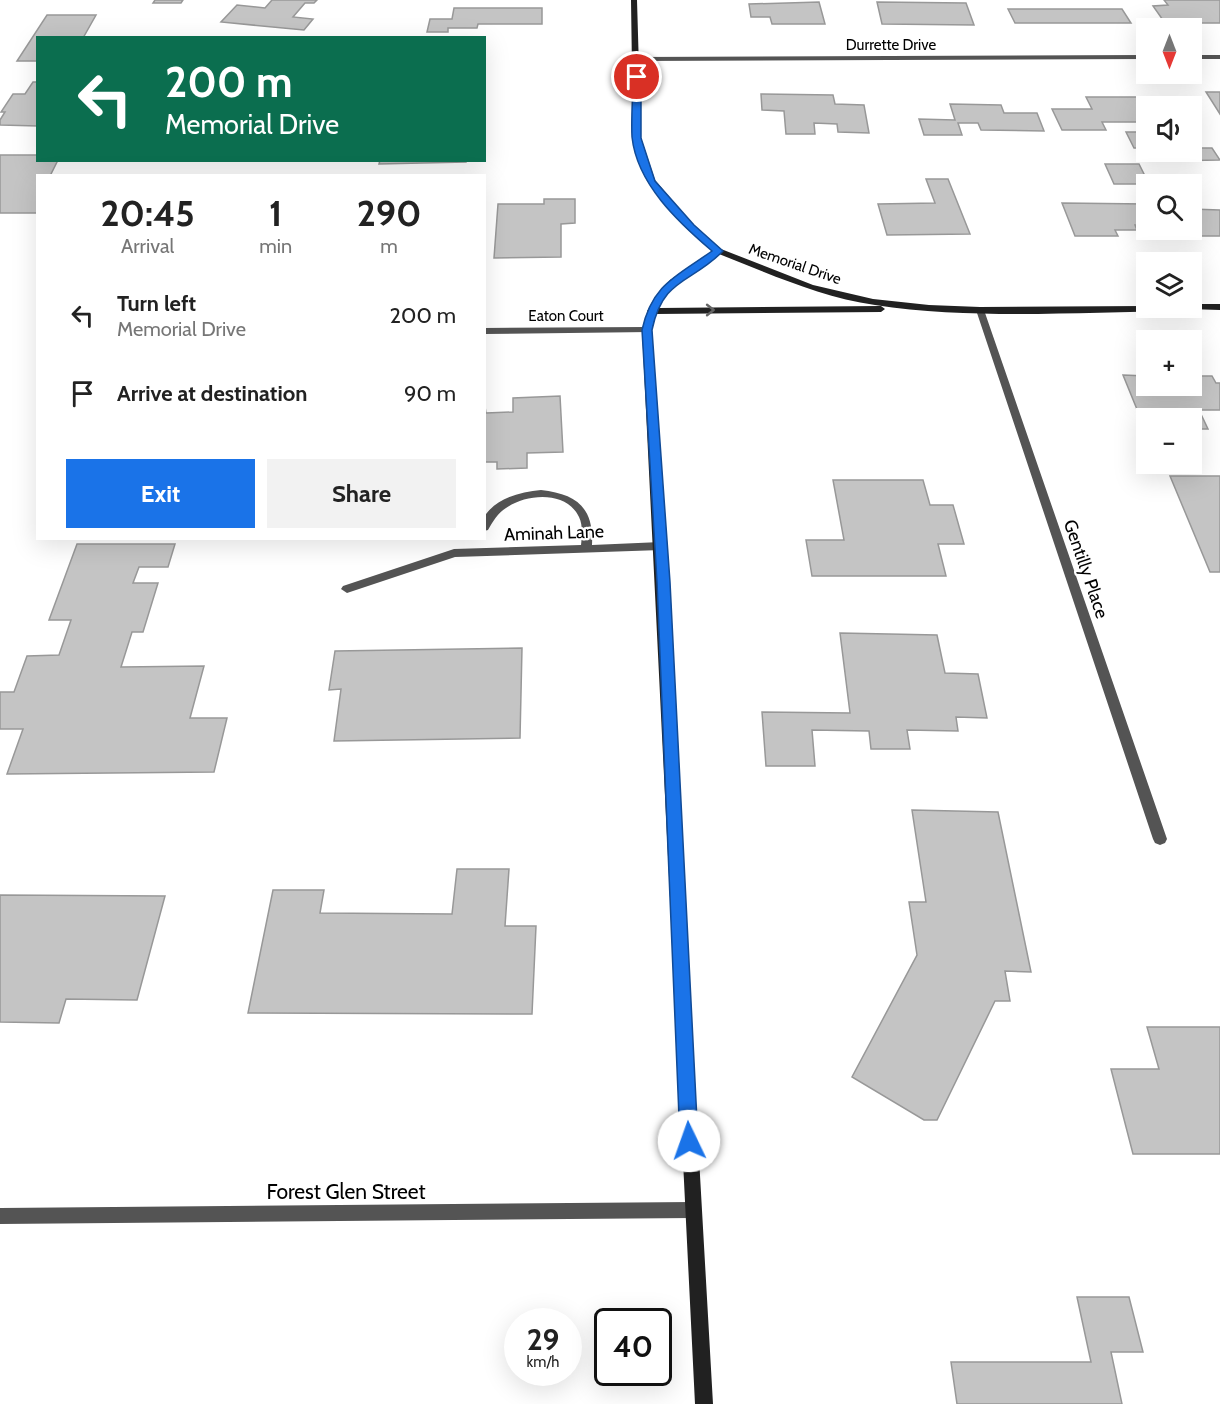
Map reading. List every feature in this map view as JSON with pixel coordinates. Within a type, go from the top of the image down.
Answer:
[{"type":"street","name":"Memorial Drive","points":[[634,0],[637,138],[651,182],[690,227],[718,251],[810,287],[873,302],[929,308],[980,310],[1136,308]]},
{"type":"street","name":"Durrette Drive","points":[[637,59],[1136,57]]},
{"type":"street","points":[[1202,57],[1220,57]]},
{"type":"street","points":[[704,1404],[661,546],[647,330],[651,311],[662,292],[718,251]]},
{"type":"street","points":[[1202,307],[1220,307]]},
{"type":"street","points":[[651,311],[929,308]]},
{"type":"street","name":"Gentilly Place","points":[[980,310],[1160,839]]},
{"type":"street","name":"Eaton Court","points":[[486,332],[647,330]]},
{"type":"street","points":[[486,522],[503,503],[529,493],[559,496],[579,509],[588,528],[586,549]]},
{"type":"street","points":[[476,552],[479,540]]},
{"type":"street","name":"Aminah Lane","points":[[347,589],[454,553],[661,546]]},
{"type":"street","name":"Forest Glen Street","points":[[0,1216],[693,1210]]},
{"type":"building","points":[[155,0],[183,0],[181,3],[153,3]]},
{"type":"building","points":[[272,0],[317,0],[314,3],[305,3],[293,17],[313,19],[304,30],[221,22],[237,5],[265,8]]},
{"type":"building","points":[[1164,0],[1220,0],[1220,23],[1202,23],[1202,18],[1161,18],[1153,6],[1168,5]]},
{"type":"building","points":[[819,2],[825,24],[772,24],[770,17],[751,17],[749,4]]},
{"type":"building","points":[[877,2],[966,3],[974,25],[882,24]]},
{"type":"building","points":[[454,8],[542,8],[542,24],[478,24],[477,28],[448,28],[448,32],[427,32],[430,19],[452,19]]},
{"type":"building","points":[[1008,9],[1122,9],[1131,23],[1015,23]]},
{"type":"building","points":[[47,15],[96,15],[84,36],[36,36],[36,61],[17,61]]},
{"type":"building","points":[[33,82],[36,82],[36,126],[0,125],[5,112],[1,112],[13,94],[25,94]]},
{"type":"building","points":[[1206,92],[1220,92],[1220,114]]},
{"type":"building","points":[[761,94],[833,95],[835,104],[864,105],[869,133],[838,132],[837,124],[814,123],[815,134],[786,134],[784,111],[762,110]]},
{"type":"building","points":[[1086,97],[1136,97],[1136,122],[1102,122],[1106,130],[1062,130],[1052,109],[1092,109]]},
{"type":"building","points":[[950,104],[1001,105],[1004,113],[1037,113],[1044,131],[981,130],[978,123],[958,123],[962,135],[924,135],[919,119],[955,120]]},
{"type":"building","points":[[1126,132],[1136,132],[1136,148],[1134,148]]},
{"type":"building","points":[[1202,148],[1212,148],[1220,160],[1202,160]]},
{"type":"building","points":[[0,155],[36,155],[36,162],[57,162],[51,174],[36,174],[36,213],[0,213]]},
{"type":"building","points":[[380,162],[466,162],[379,164]]},
{"type":"building","points":[[1105,164],[1139,164],[1144,174],[1136,174],[1136,184],[1114,184]]},
{"type":"building","points":[[926,179],[948,179],[970,234],[887,235],[878,204],[935,203]]},
{"type":"building","points":[[544,199],[575,199],[575,223],[561,224],[561,257],[494,258],[498,204],[544,204]]},
{"type":"building","points":[[1062,203],[1136,204],[1136,230],[1115,230],[1118,236],[1075,236]]},
{"type":"building","points":[[1202,209],[1220,210],[1220,236],[1202,236]]},
{"type":"building","points":[[1123,375],[1136,376],[1136,396],[1202,396],[1202,376],[1212,376],[1216,383],[1220,383],[1220,410],[1136,408]]},
{"type":"building","points":[[560,396],[563,452],[527,453],[527,468],[497,469],[497,462],[486,462],[486,413],[513,412],[513,398]]},
{"type":"building","points":[[1202,416],[1208,429],[1202,429]]},
{"type":"building","points":[[1170,476],[1220,476],[1220,572],[1210,572]]},
{"type":"building","points":[[833,480],[923,480],[930,505],[953,505],[964,544],[938,544],[946,576],[812,576],[806,540],[844,540]]},
{"type":"building","points":[[77,544],[175,544],[168,567],[139,567],[133,583],[158,583],[143,632],[132,632],[121,667],[204,666],[190,718],[227,718],[214,772],[7,774],[23,729],[0,729],[0,692],[14,692],[27,656],[59,655],[71,620],[49,620]]},
{"type":"building","points":[[840,633],[937,635],[945,673],[978,674],[987,718],[956,717],[958,731],[907,730],[910,749],[871,749],[869,731],[812,730],[815,766],[766,766],[762,712],[850,713]]},
{"type":"building","points":[[522,648],[520,738],[334,741],[341,689],[329,690],[335,651]]},
{"type":"building","points":[[912,810],[998,812],[1031,972],[1005,971],[1010,1001],[995,1001],[937,1120],[924,1120],[852,1077],[917,955],[909,902],[926,902]]},
{"type":"building","points":[[457,869],[509,869],[505,926],[536,926],[532,1014],[248,1013],[273,890],[324,890],[320,913],[452,914]]},
{"type":"building","points":[[0,895],[165,896],[137,1000],[66,999],[59,1023],[0,1022]]},
{"type":"building","points":[[1147,1027],[1220,1027],[1220,1154],[1133,1154],[1111,1069],[1159,1069]]},
{"type":"building","points":[[1077,1297],[1129,1297],[1143,1352],[1111,1352],[1122,1404],[957,1404],[951,1362],[1091,1362]]},
{"type":"route","points":[[637,77],[637,138],[651,182],[690,227],[718,251],[662,292],[651,311],[647,330],[664,582],[689,1141]]}]
